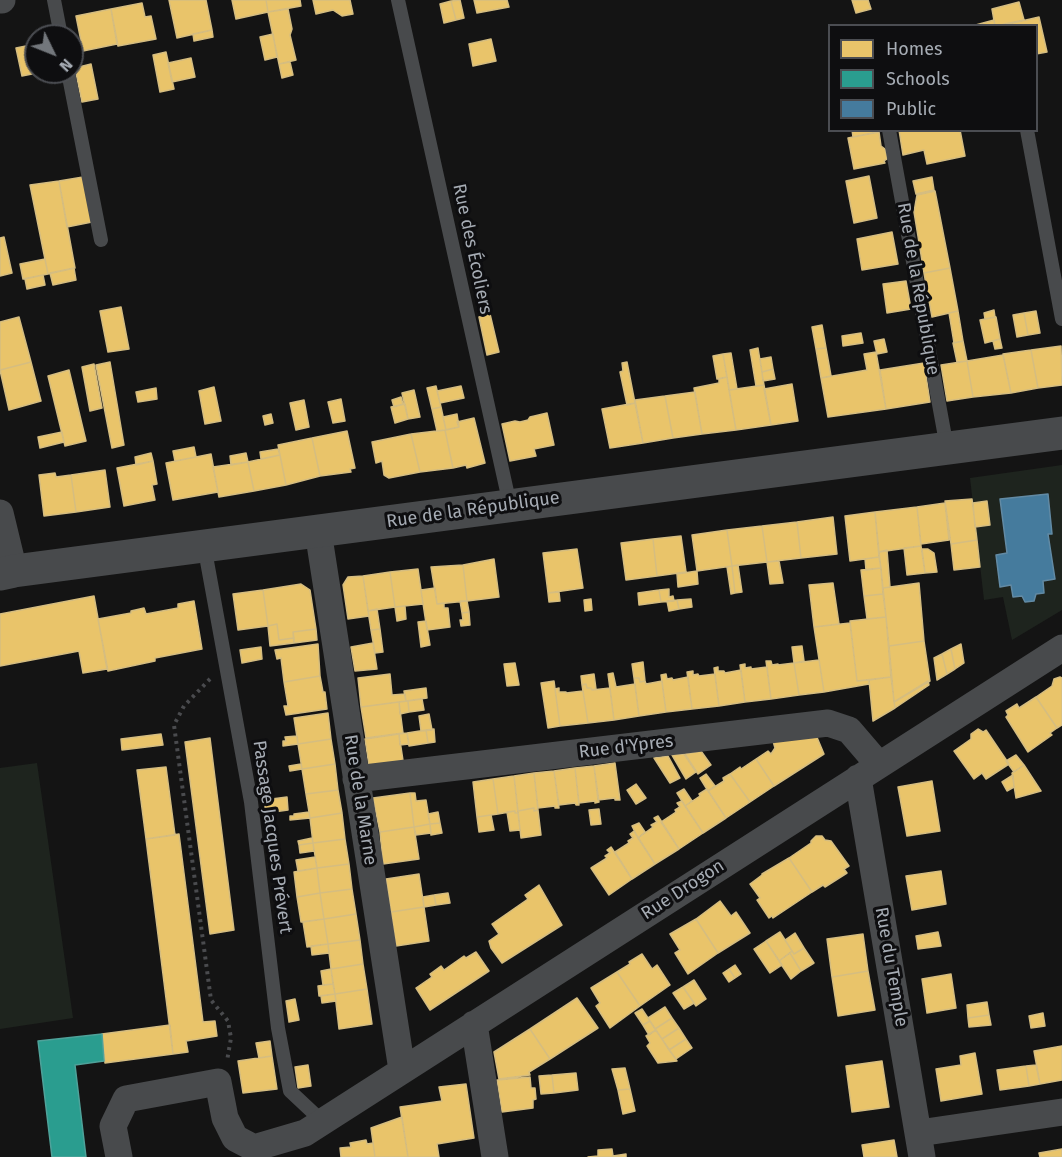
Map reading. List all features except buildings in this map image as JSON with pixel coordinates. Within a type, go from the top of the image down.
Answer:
[{"type":"street","name":"Rue de la République","points":[[7,572],[1062,433]]},
{"type":"street","points":[[0,513],[7,572]]},
{"type":"street","name":"Rue de la Marne","points":[[318,531],[402,1070]]},
{"type":"street","name":"Rue Drogon","points":[[119,1157],[113,1126],[126,1099],[218,1082],[225,1118],[235,1138],[254,1148],[314,1127],[1062,648]]},
{"type":"street","name":"Rue d'Ypres","points":[[356,779],[828,723],[849,730],[869,772]]},
{"type":"street","name":"Rue du Temple","points":[[869,772],[921,1145]]},
{"type":"street","points":[[474,1024],[495,1157]]},
{"type":"street","points":[[921,1145],[1062,1112]]},
{"type":"street","name":"Rue Drogon","points":[[287,1157],[314,1127]]},
{"type":"lane","points":[[54,0],[59,24]]},
{"type":"lane","name":"Rue des Écoliers","points":[[398,0],[510,505]]},
{"type":"lane","points":[[70,84],[101,240]]},
{"type":"lane","name":"Rue de la République","points":[[889,132],[946,448]]},
{"type":"lane","points":[[1026,132],[1062,319]]},
{"type":"lane","name":"Passage Jacques Prévert","points":[[204,546],[251,802],[278,1028],[290,1091],[314,1127]]},
{"type":"path","points":[[214,673],[184,706],[174,725],[212,1000],[228,1021],[230,1030],[231,1038],[226,1058],[227,1070]]},
{"type":"shaded area","points":[[1062,465],[1062,610],[1012,640],[1003,597],[984,600],[970,478]]},
{"type":"shaded area","points":[[37,763],[73,1018],[0,1029],[0,768]]}]
